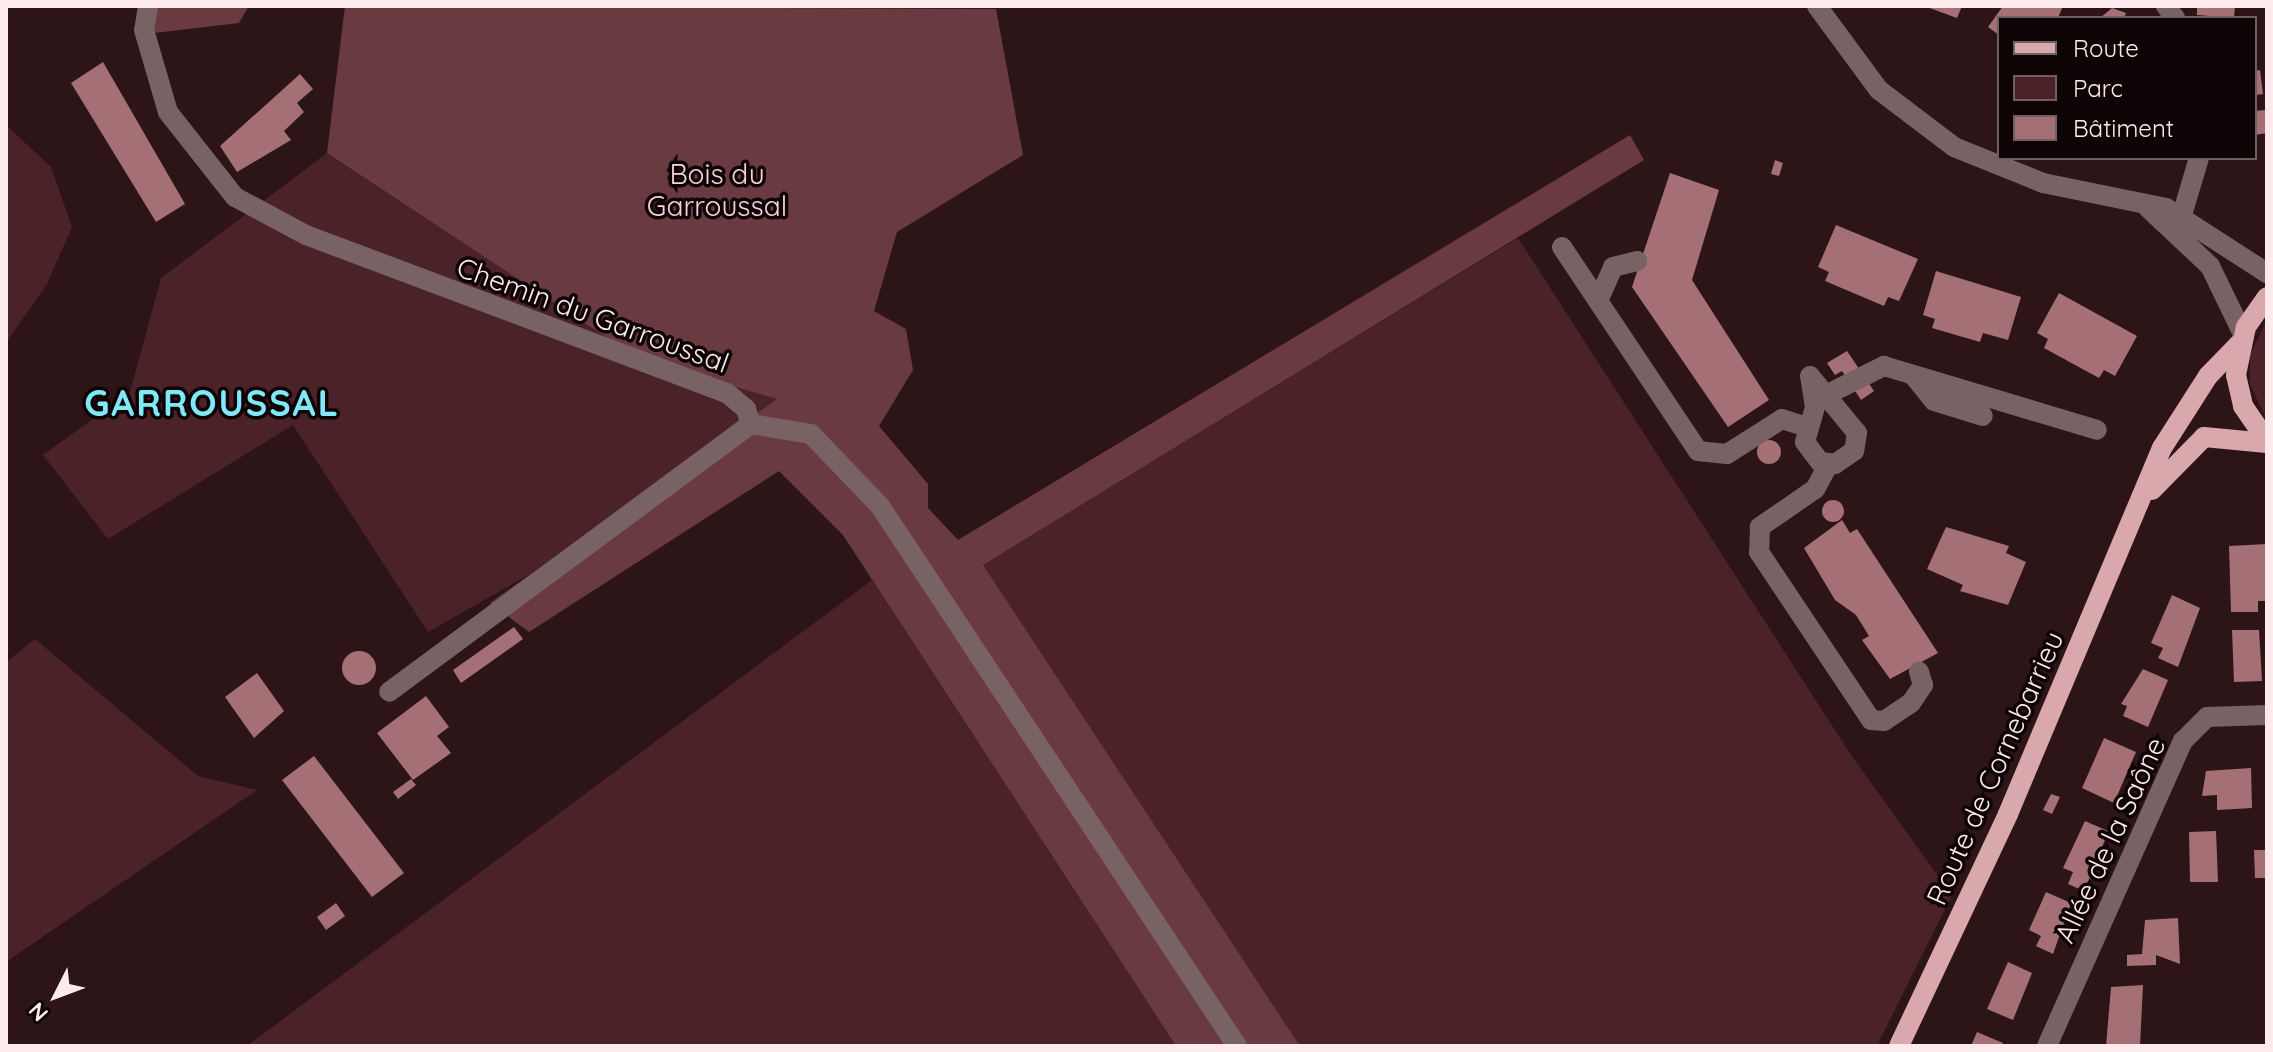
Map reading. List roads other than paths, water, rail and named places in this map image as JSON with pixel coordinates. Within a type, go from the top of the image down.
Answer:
[{"type":"main road","name":"Route de Cornebarrieu","points":[[1899,1046],[2179,419],[2241,339],[2267,297]]},
{"type":"main road","points":[[2241,339],[2238,391],[2267,442]]},
{"type":"main road","name":"Route de Cornebarrieu","points":[[2138,509],[2181,454],[2204,437],[2267,442]]},
{"type":"street","name":"Chemin du Garroussal","points":[[148,6],[144,30],[168,112],[235,197],[368,261],[727,393],[751,424]]},
{"type":"street","points":[[1817,6],[1864,74],[1934,135],[2020,176],[2182,215],[2267,273]]},
{"type":"street","points":[[2182,215],[2198,160]]},
{"type":"street","points":[[2137,202],[2210,266],[2241,339]]},
{"type":"street","points":[[1562,247],[1698,451],[1727,454],[1782,419],[1807,427]]},
{"type":"street","points":[[1598,301],[1613,267],[1637,261]]},
{"type":"street","points":[[1828,394],[1868,368],[1913,375],[2097,430]]},
{"type":"street","points":[[1913,375],[1934,401],[1983,416]]},
{"type":"street","points":[[1828,465],[1808,450],[1807,427],[1815,407],[1810,376],[1828,394],[1858,439],[1849,457],[1828,465],[1815,489],[1760,527],[1759,552],[1871,720],[1884,721],[1911,703],[1921,690],[1919,672]]},
{"type":"street","points":[[389,692],[751,424],[811,434],[880,506],[1237,1046]]},
{"type":"street","name":"Allée de la Saône","points":[[2047,1046],[2183,741],[2207,717],[2267,715]]},
{"type":"district","name":"GARROUSSAL","points":[[212,403]]},
{"type":"park label","name":"Bois du Garroussal","points":[[717,190]]}]
